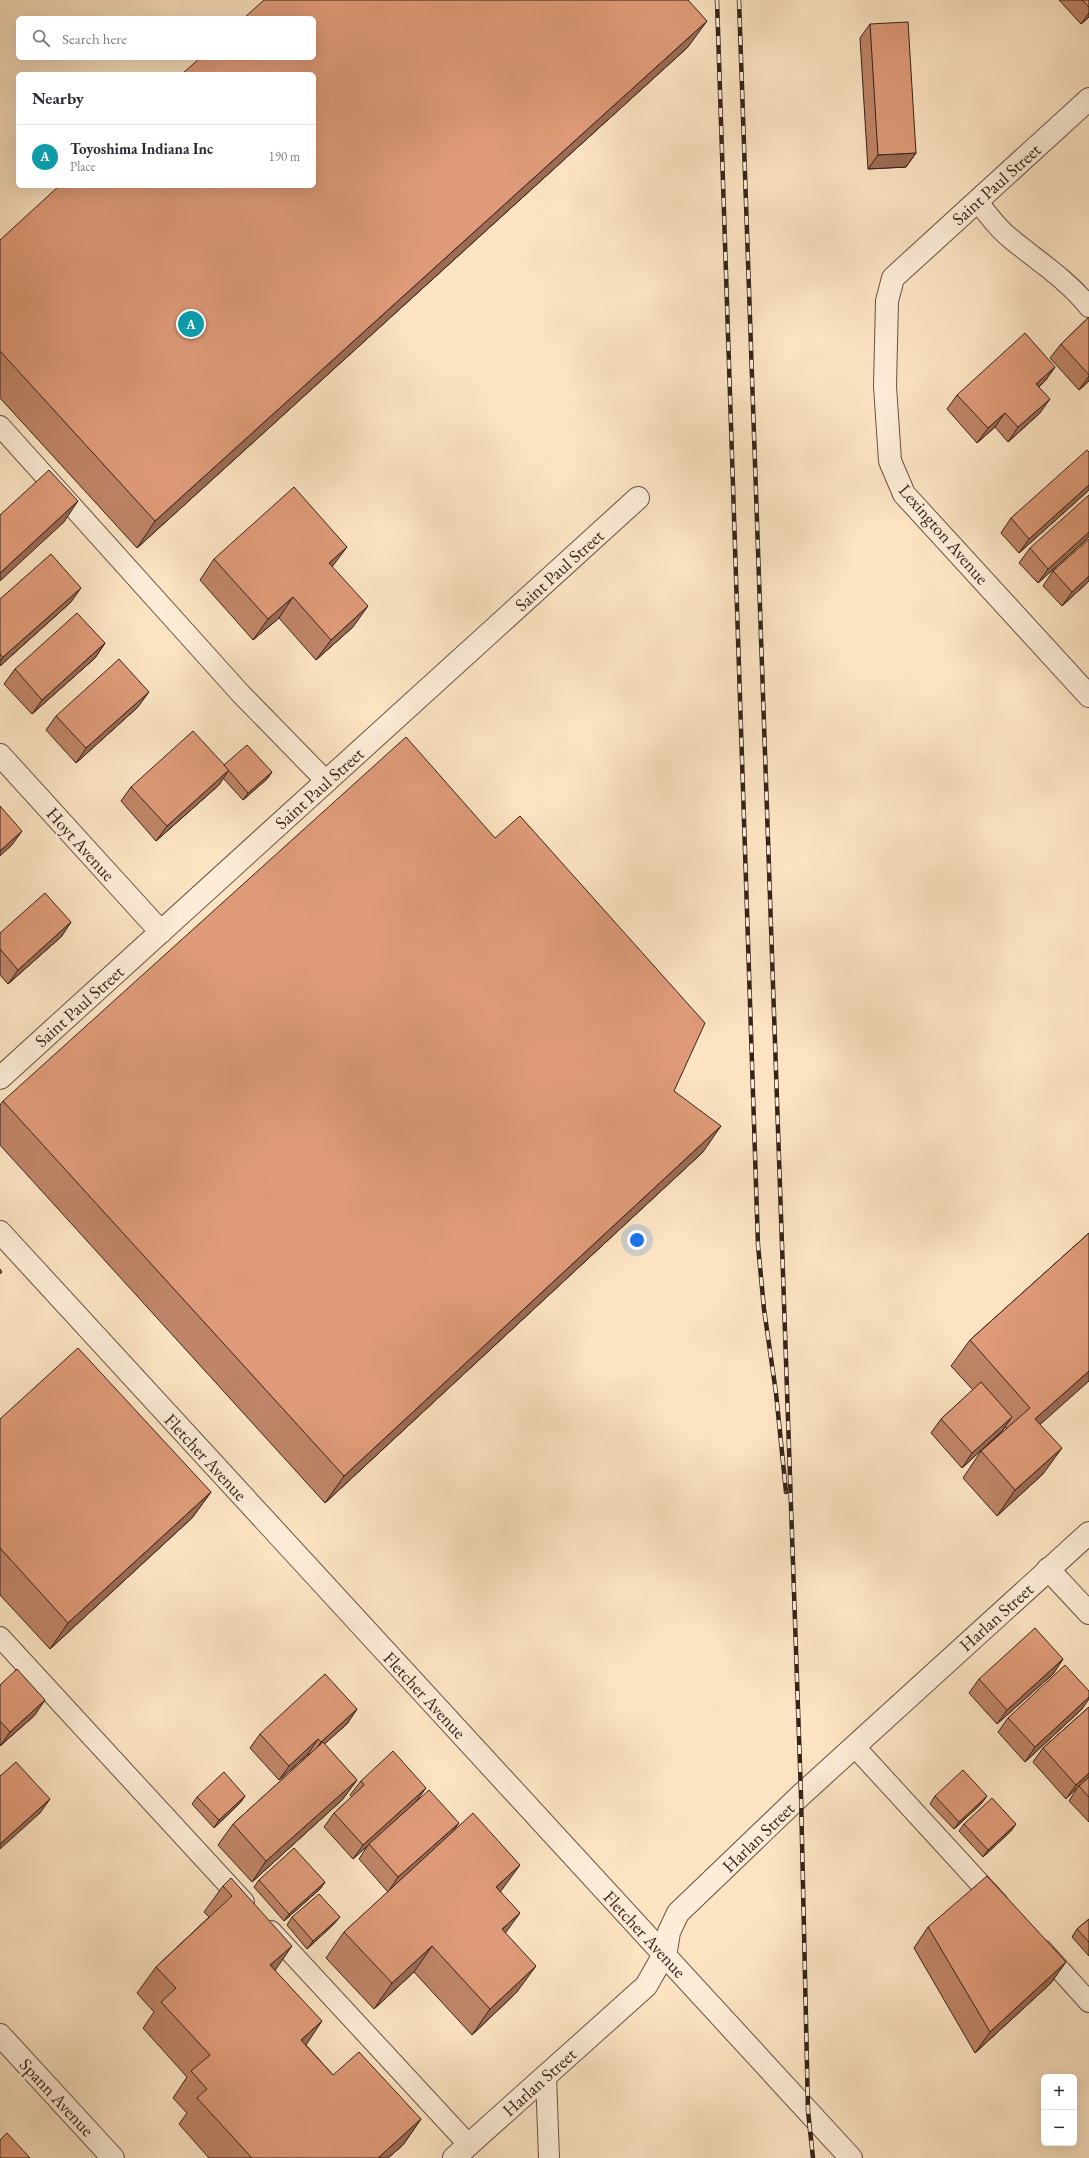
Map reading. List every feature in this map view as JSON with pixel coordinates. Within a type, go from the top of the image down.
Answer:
[{"type":"street","name":"Saint Paul Street","points":[[902,269],[1089,99]]},
{"type":"street","name":"Lexington Avenue","points":[[902,269],[893,278],[887,301],[885,394],[890,461],[896,480],[904,494],[1089,696]]},
{"type":"street","name":"Saint Paul Street","points":[[0,1078],[638,498]]},
{"type":"street","name":"Hoyt Avenue","points":[[0,755],[161,932]]},
{"type":"street","name":"Fletcher Avenue","points":[[0,1232],[851,2158]]},
{"type":"street","name":"Harlan Street","points":[[462,2152],[646,1986],[660,1964],[666,1951],[672,1922],[678,1913],[855,1747],[1089,1533]]},
{"type":"street","points":[[1048,1569],[1089,1613]]},
{"type":"street","name":"Spann Avenue","points":[[0,2035],[113,2158]]},
{"type":"lane","points":[[977,201],[1008,237],[1044,264],[1082,297],[1089,307]]},
{"type":"lane","points":[[0,426],[241,694],[327,782]]},
{"type":"lane","points":[[0,1637],[462,2152]]},
{"type":"lane","points":[[855,1747],[1009,1915]]},
{"type":"lane","points":[[1030,1938],[1089,2002]]},
{"type":"lane","points":[[546,2076],[549,2158]]},
{"type":"building","points":[[264,0],[688,0],[707,21],[155,521],[0,351],[0,240],[57,188],[316,188],[316,72],[184,72],[198,60],[316,60],[316,16],[246,16]]},
{"type":"building","points":[[1082,0],[1089,0],[1089,7]]},
{"type":"building","points":[[908,22],[916,153],[878,155],[870,24]]},
{"type":"building","points":[[1089,317],[1089,375],[1061,344]]},
{"type":"building","points":[[1025,333],[1055,367],[1036,384],[1050,399],[1018,427],[1005,413],[988,428],[957,395]]},
{"type":"building","points":[[1087,450],[1089,452],[1089,485],[1029,539],[1011,518]]},
{"type":"building","points":[[49,470],[78,501],[0,573],[0,515]]},
{"type":"building","points":[[294,487],[347,547],[329,563],[368,606],[331,640],[293,597],[268,619],[214,559]]},
{"type":"building","points":[[1089,495],[1089,532],[1048,569],[1030,548]]},
{"type":"building","points":[[1089,539],[1089,576],[1072,592],[1053,571]]},
{"type":"building","points":[[51,554],[81,588],[3,657],[0,654],[0,599]]},
{"type":"building","points":[[77,613],[105,643],[42,700],[15,669]]},
{"type":"building","points":[[119,659],[149,692],[86,748],[56,716]]},
{"type":"building","points":[[193,731],[229,770],[167,826],[131,787]]},
{"type":"building","points":[[406,737],[495,838],[520,816],[705,1023],[674,1091],[721,1126],[344,1476],[3,1101]]},
{"type":"building","points":[[247,745],[272,772],[248,793],[224,765]]},
{"type":"building","points":[[0,806],[22,831],[0,851]]},
{"type":"building","points":[[45,893],[71,922],[18,970],[0,949],[0,933]]},
{"type":"building","points":[[1089,1233],[1089,1371],[1035,1419],[1062,1448],[1015,1490],[981,1451],[1030,1408],[970,1340]]},
{"type":"building","points":[[78,1348],[211,1492],[68,1623],[0,1548],[0,1419]]},
{"type":"building","points":[[981,1382],[1012,1417],[972,1453],[941,1419]]},
{"type":"building","points":[[1035,1628],[1063,1659],[1007,1710],[979,1679]]},
{"type":"building","points":[[1065,1665],[1089,1691],[1089,1697],[1035,1747],[1008,1718]]},
{"type":"building","points":[[17,1669],[45,1700],[10,1732],[0,1721],[0,1685]]},
{"type":"building","points":[[325,1674],[357,1709],[321,1742],[318,1739],[289,1766],[260,1734]]},
{"type":"building","points":[[1089,1707],[1089,1773],[1076,1785],[1043,1748]]},
{"type":"building","points":[[323,1742],[357,1780],[266,1861],[233,1824]]},
{"type":"building","points":[[393,1751],[426,1788],[363,1845],[334,1813],[364,1785],[361,1781]]},
{"type":"building","points":[[16,1762],[50,1799],[0,1844],[0,1776]]},
{"type":"building","points":[[963,1770],[987,1796],[959,1822],[935,1796]]},
{"type":"building","points":[[224,1772],[245,1796],[219,1820],[197,1797]]},
{"type":"building","points":[[1089,1777],[1089,1797],[1079,1786]]},
{"type":"building","points":[[429,1790],[459,1823],[398,1877],[369,1844]]},
{"type":"building","points":[[992,1798],[1016,1824],[988,1850],[964,1824]]},
{"type":"building","points":[[473,1813],[520,1865],[496,1887],[520,1913],[502,1929],[536,1966],[490,2009],[432,1946],[392,1983],[344,1932]]},
{"type":"building","points":[[294,1848],[325,1882],[289,1914],[259,1880]]},
{"type":"building","points":[[987,1876],[1066,1962],[990,2032],[928,1927]]},
{"type":"building","points":[[231,1878],[292,1946],[270,1965],[322,2021],[301,2040],[333,2075],[359,2052],[421,2119],[378,2158],[252,2158],[197,2098],[207,2089],[191,2071],[210,2055],[161,2002],[176,1988],[156,1967],[232,1896],[223,1886]]},
{"type":"building","points":[[319,1894],[340,1917],[313,1941],[292,1917]]},
{"type":"building","points":[[1089,1919],[1089,1942],[1077,1929]]},
{"type":"building","points":[[7,2133],[30,2158],[0,2158],[0,2140]]},
{"type":"railway","points":[[717,0],[758,1245],[764,1309],[776,1393],[786,1492]]},
{"type":"railway","points":[[739,0],[801,1795],[808,2111],[813,2158]]},
{"type":"place","name":"Toyoshima Indiana Inc","points":[[191,324]]}]
